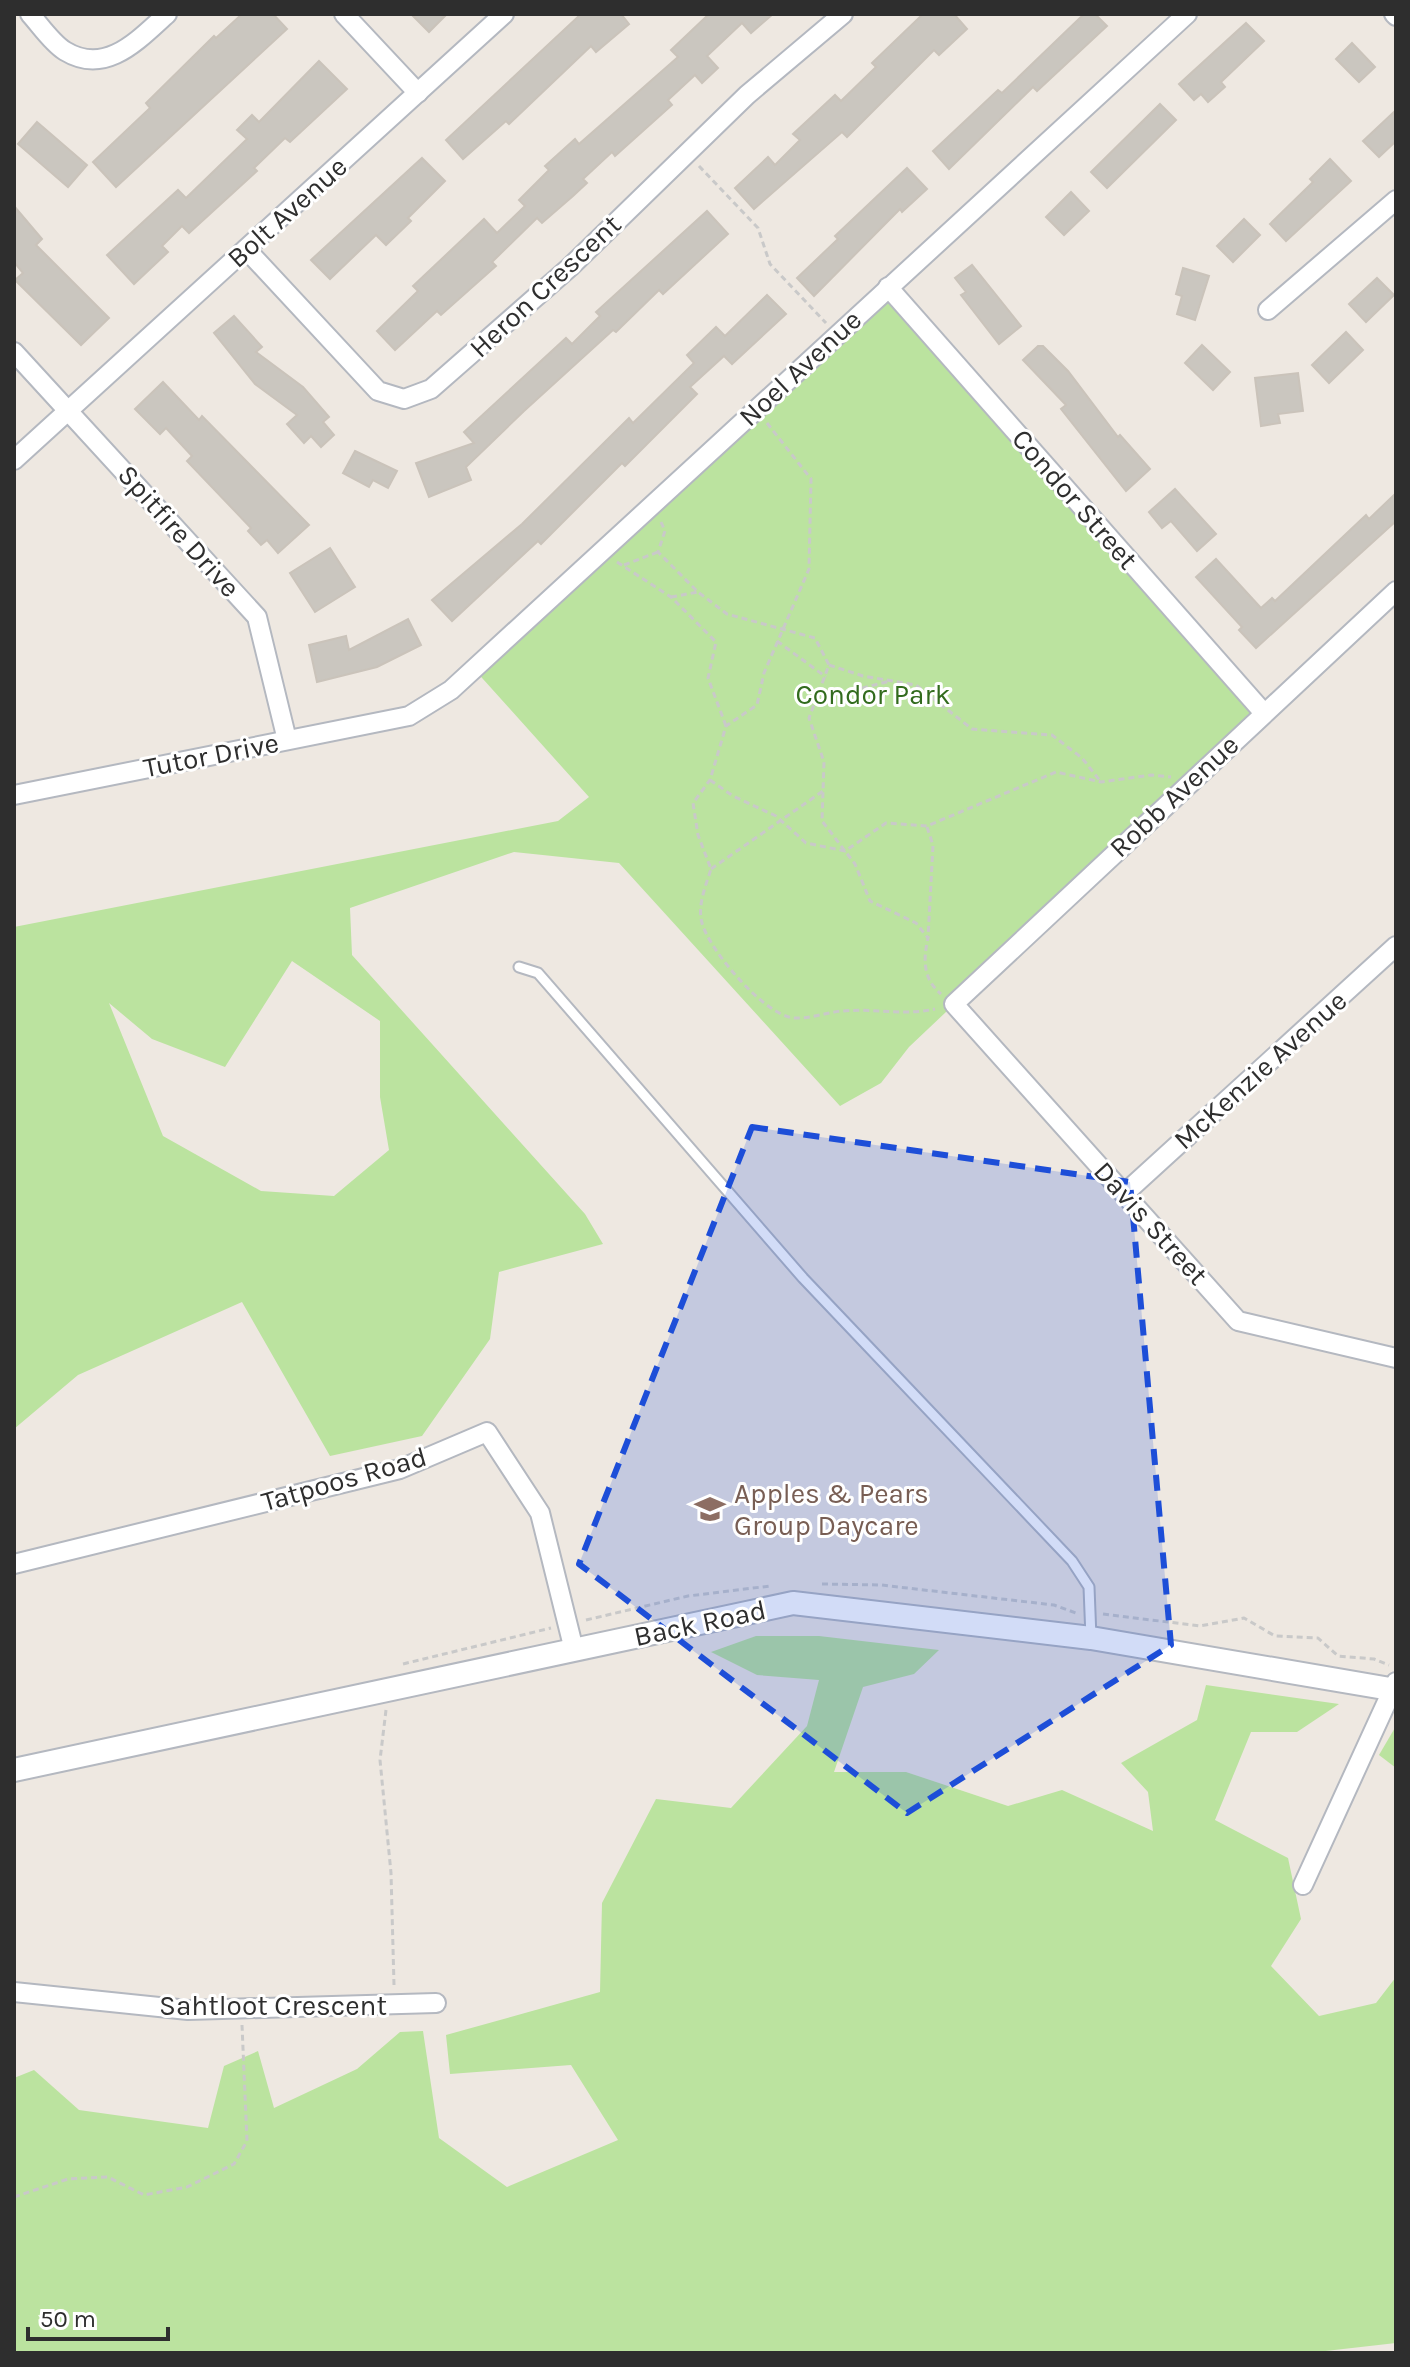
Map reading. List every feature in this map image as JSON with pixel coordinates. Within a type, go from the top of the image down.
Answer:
[{"type":"street","points":[[30,14],[64,51],[98,61],[126,51],[167,14]]},
{"type":"street","points":[[344,14],[418,93]]},
{"type":"street","name":"Bolt Avenue","points":[[14,460],[504,14]]},
{"type":"street","name":"Heron Crescent","points":[[246,249],[378,391],[404,399],[431,389],[570,267],[686,151],[843,14]]},
{"type":"street","name":"Noel Avenue","points":[[409,716],[451,690],[1187,14]]},
{"type":"street","points":[[1268,310],[1396,200]]},
{"type":"street","name":"Condor Street","points":[[888,287],[1263,712]]},
{"type":"street","name":"Spitfire Drive","points":[[14,352],[257,617],[287,740]]},
{"type":"street","name":"Robb Avenue","points":[[954,1004],[1190,780],[1396,591]]},
{"type":"street","name":"Tutor Drive","points":[[14,795],[409,716]]},
{"type":"street","name":"McKenzie Avenue","points":[[1125,1193],[1396,946]]},
{"type":"street","name":"Davis Street","points":[[954,1004],[1238,1321],[1396,1358]]},
{"type":"street","name":"Tatpoos Road","points":[[14,1564],[400,1469],[487,1432],[540,1513],[574,1650]]},
{"type":"street","name":"Back Road","points":[[14,1770],[793,1603],[1091,1638],[1395,1687]]},
{"type":"street","points":[[1303,1885],[1395,1687]]},
{"type":"street","name":"Sahtloot Crescent","points":[[14,1992],[188,2010],[436,2003]]},
{"type":"lane","points":[[519,967],[538,973],[803,1278],[1072,1561],[1089,1587],[1091,1638]]},
{"type":"path","points":[[686,151],[758,228],[770,264],[837,335]]},
{"type":"path","points":[[726,726],[757,705],[764,673],[809,569],[811,479],[755,410]]},
{"type":"path","points":[[624,566],[658,552],[665,531],[653,504]]},
{"type":"path","points":[[658,552],[698,592],[727,614],[815,638],[829,665],[809,718],[824,762],[822,821],[855,864],[870,901],[916,923],[928,938]]},
{"type":"path","points":[[600,553],[671,597],[716,642],[708,678],[726,726],[710,780],[693,803],[698,835],[711,869]]},
{"type":"path","points":[[671,597],[698,592]]},
{"type":"path","points":[[777,641],[826,677]]},
{"type":"path","points":[[829,665],[916,685],[972,729],[1052,735],[1082,758],[1101,782]]},
{"type":"path","points":[[822,690],[839,694],[893,680]]},
{"type":"path","points":[[710,780],[783,822],[806,843],[845,851],[886,823],[927,826],[1056,772],[1101,782],[1151,775],[1190,780]]},
{"type":"path","points":[[824,791],[711,869],[703,892],[701,921],[713,947],[756,997],[792,1018],[846,1010],[909,1014],[954,1004]]},
{"type":"path","points":[[927,826],[933,845],[928,938],[923,961],[932,986],[954,1004]]},
{"type":"path","points":[[382,2005],[393,1991],[394,1935],[380,1760],[387,1721],[383,1691]]},
{"type":"path","points":[[14,2197],[68,2179],[108,2177],[144,2195],[187,2187],[234,2164],[247,2141],[241,2009]]},
{"type":"highlighted area","points":[[752,1127],[1130,1182],[1171,1645],[907,1813],[579,1564]]},
{"type":"green space","name":"Condor Park","points":[[888,287],[1263,712],[909,1047],[881,1083],[840,1106],[619,863],[514,852],[350,908],[352,955],[585,1214],[603,1244],[499,1272],[490,1339],[422,1436],[330,1456],[242,1302],[78,1375],[14,1429],[14,927],[558,821],[589,797],[474,669]],"holes":[[[292,961],[380,1021],[380,1097],[389,1150],[334,1196],[261,1191],[163,1136],[109,1003],[152,1039],[225,1067]]]},
{"type":"green space","points":[[756,1636],[819,1636],[939,1650],[914,1674],[863,1687],[834,1772],[906,1772],[1008,1806],[1062,1790],[1153,1831],[1148,1792],[1121,1763],[1197,1720],[1206,1685],[1339,1704],[1297,1732],[1251,1732],[1215,1820],[1288,1858],[1301,1919],[1271,1966],[1319,2016],[1376,2003],[1396,1977],[1396,2343],[1308,2353],[14,2353],[14,2078],[34,2070],[79,2110],[208,2128],[224,2066],[258,2051],[274,2108],[357,2069],[400,2032],[423,2031],[439,2138],[507,2187],[618,2140],[571,2065],[450,2074],[446,2035],[600,1992],[602,1903],[656,1799],[731,1808],[807,1726],[819,1680],[757,1675],[711,1652]]},
{"type":"green space","points":[[1396,1726],[1396,1768],[1379,1755]]},
{"type":"building","points":[[242,14],[273,14],[287,29],[116,187],[93,162],[150,108],[146,103],[214,36],[216,38]]},
{"type":"building","points":[[411,14],[447,14],[429,32]]},
{"type":"building","points":[[581,14],[621,14],[629,24],[596,52],[591,46],[509,124],[506,121],[463,159],[446,140]]},
{"type":"building","points":[[709,14],[773,14],[751,33],[742,23],[707,56],[718,68],[702,83],[695,75],[668,100],[672,105],[615,156],[612,152],[583,179],[587,183],[573,196],[542,223],[537,218],[492,262],[496,266],[441,315],[437,311],[395,350],[377,331],[418,291],[413,286],[484,219],[497,233],[525,206],[519,200],[549,170],[545,166],[575,139],[579,144],[678,57],[671,50]]},
{"type":"building","points":[[923,14],[954,14],[967,29],[939,55],[934,50],[847,137],[842,132],[754,209],[735,188],[768,157],[775,165],[800,140],[793,134],[835,95],[841,101],[876,67],[872,63]]},
{"type":"building","points":[[1084,14],[1095,14],[1107,26],[1037,91],[1033,87],[949,169],[933,151],[998,90],[1002,93]]},
{"type":"building","points":[[1246,23],[1264,41],[1221,82],[1225,87],[1208,102],[1201,94],[1194,100],[1179,84]]},
{"type":"building","points":[[1352,43],[1375,67],[1359,82],[1336,59]]},
{"type":"building","points":[[319,61],[347,89],[290,142],[285,138],[254,168],[257,171],[189,233],[182,226],[162,246],[168,252],[134,284],[107,255],[178,190],[186,198],[247,139],[237,130],[252,115],[259,122]]},
{"type":"building","points":[[1160,104],[1176,120],[1107,188],[1091,172]]},
{"type":"building","points":[[1396,110],[1396,141],[1379,157],[1363,141]]},
{"type":"building","points":[[37,122],[87,165],[68,187],[18,144]]},
{"type":"building","points":[[422,158],[445,181],[386,245],[376,235],[330,279],[311,260]]},
{"type":"building","points":[[1330,159],[1351,181],[1286,241],[1270,224],[1313,182],[1310,179]]},
{"type":"building","points":[[907,168],[927,189],[902,212],[900,209],[814,296],[797,278],[838,239],[835,236]]},
{"type":"building","points":[[1071,192],[1089,211],[1064,235],[1046,217]]},
{"type":"building","points":[[14,206],[42,239],[36,245],[109,318],[81,345],[15,280],[23,273],[14,262]]},
{"type":"building","points":[[707,211],[728,234],[663,294],[659,290],[616,332],[613,330],[524,411],[466,467],[471,480],[429,497],[416,463],[474,443],[464,432],[566,338],[572,344],[600,316],[596,312]]},
{"type":"building","points":[[1244,219],[1260,235],[1233,262],[1217,246]]},
{"type":"building","points":[[972,265],[1021,326],[999,344],[961,295],[966,292],[955,278]]},
{"type":"building","points":[[1183,268],[1209,276],[1195,320],[1177,314],[1182,296],[1176,294]]},
{"type":"building","points":[[1377,278],[1394,295],[1366,322],[1349,304]]},
{"type":"building","points":[[767,295],[786,314],[732,364],[724,356],[690,387],[697,394],[625,466],[622,463],[541,544],[538,541],[452,621],[432,600],[522,524],[629,418],[633,423],[694,363],[687,355],[716,327],[725,336]]},
{"type":"building","points":[[234,316],[262,347],[256,352],[303,387],[329,417],[323,422],[334,435],[321,447],[311,436],[304,443],[287,424],[297,415],[255,384],[214,333]]},
{"type":"building","points":[[1346,332],[1363,350],[1329,383],[1312,365]]},
{"type":"building","points":[[1202,345],[1230,372],[1213,390],[1185,363]]},
{"type":"building","points":[[1038,346],[1043,346],[1068,371],[1118,437],[1120,435],[1150,469],[1126,491],[1061,409],[1066,405],[1023,360]]},
{"type":"building","points":[[1298,373],[1303,411],[1278,414],[1280,423],[1261,426],[1255,378]]},
{"type":"building","points":[[163,382],[199,420],[202,416],[309,525],[278,553],[267,540],[261,545],[248,531],[251,528],[187,461],[192,456],[166,428],[160,434],[135,409]]},
{"type":"building","points":[[355,451],[397,471],[388,488],[373,480],[369,487],[343,473]]},
{"type":"building","points":[[1175,489],[1216,534],[1197,551],[1171,521],[1162,528],[1149,512]]},
{"type":"building","points":[[1396,493],[1396,521],[1256,648],[1239,630],[1242,627],[1196,577],[1216,559],[1261,608],[1272,598],[1275,601],[1366,515],[1369,519]]},
{"type":"building","points":[[330,548],[355,587],[315,612],[290,573]]},
{"type":"building","points":[[408,619],[421,645],[377,667],[317,682],[309,645],[346,636],[349,650]]},
{"type":"place","name":"Apples & Pears Group Daycare","points":[[710,1509]]}]
